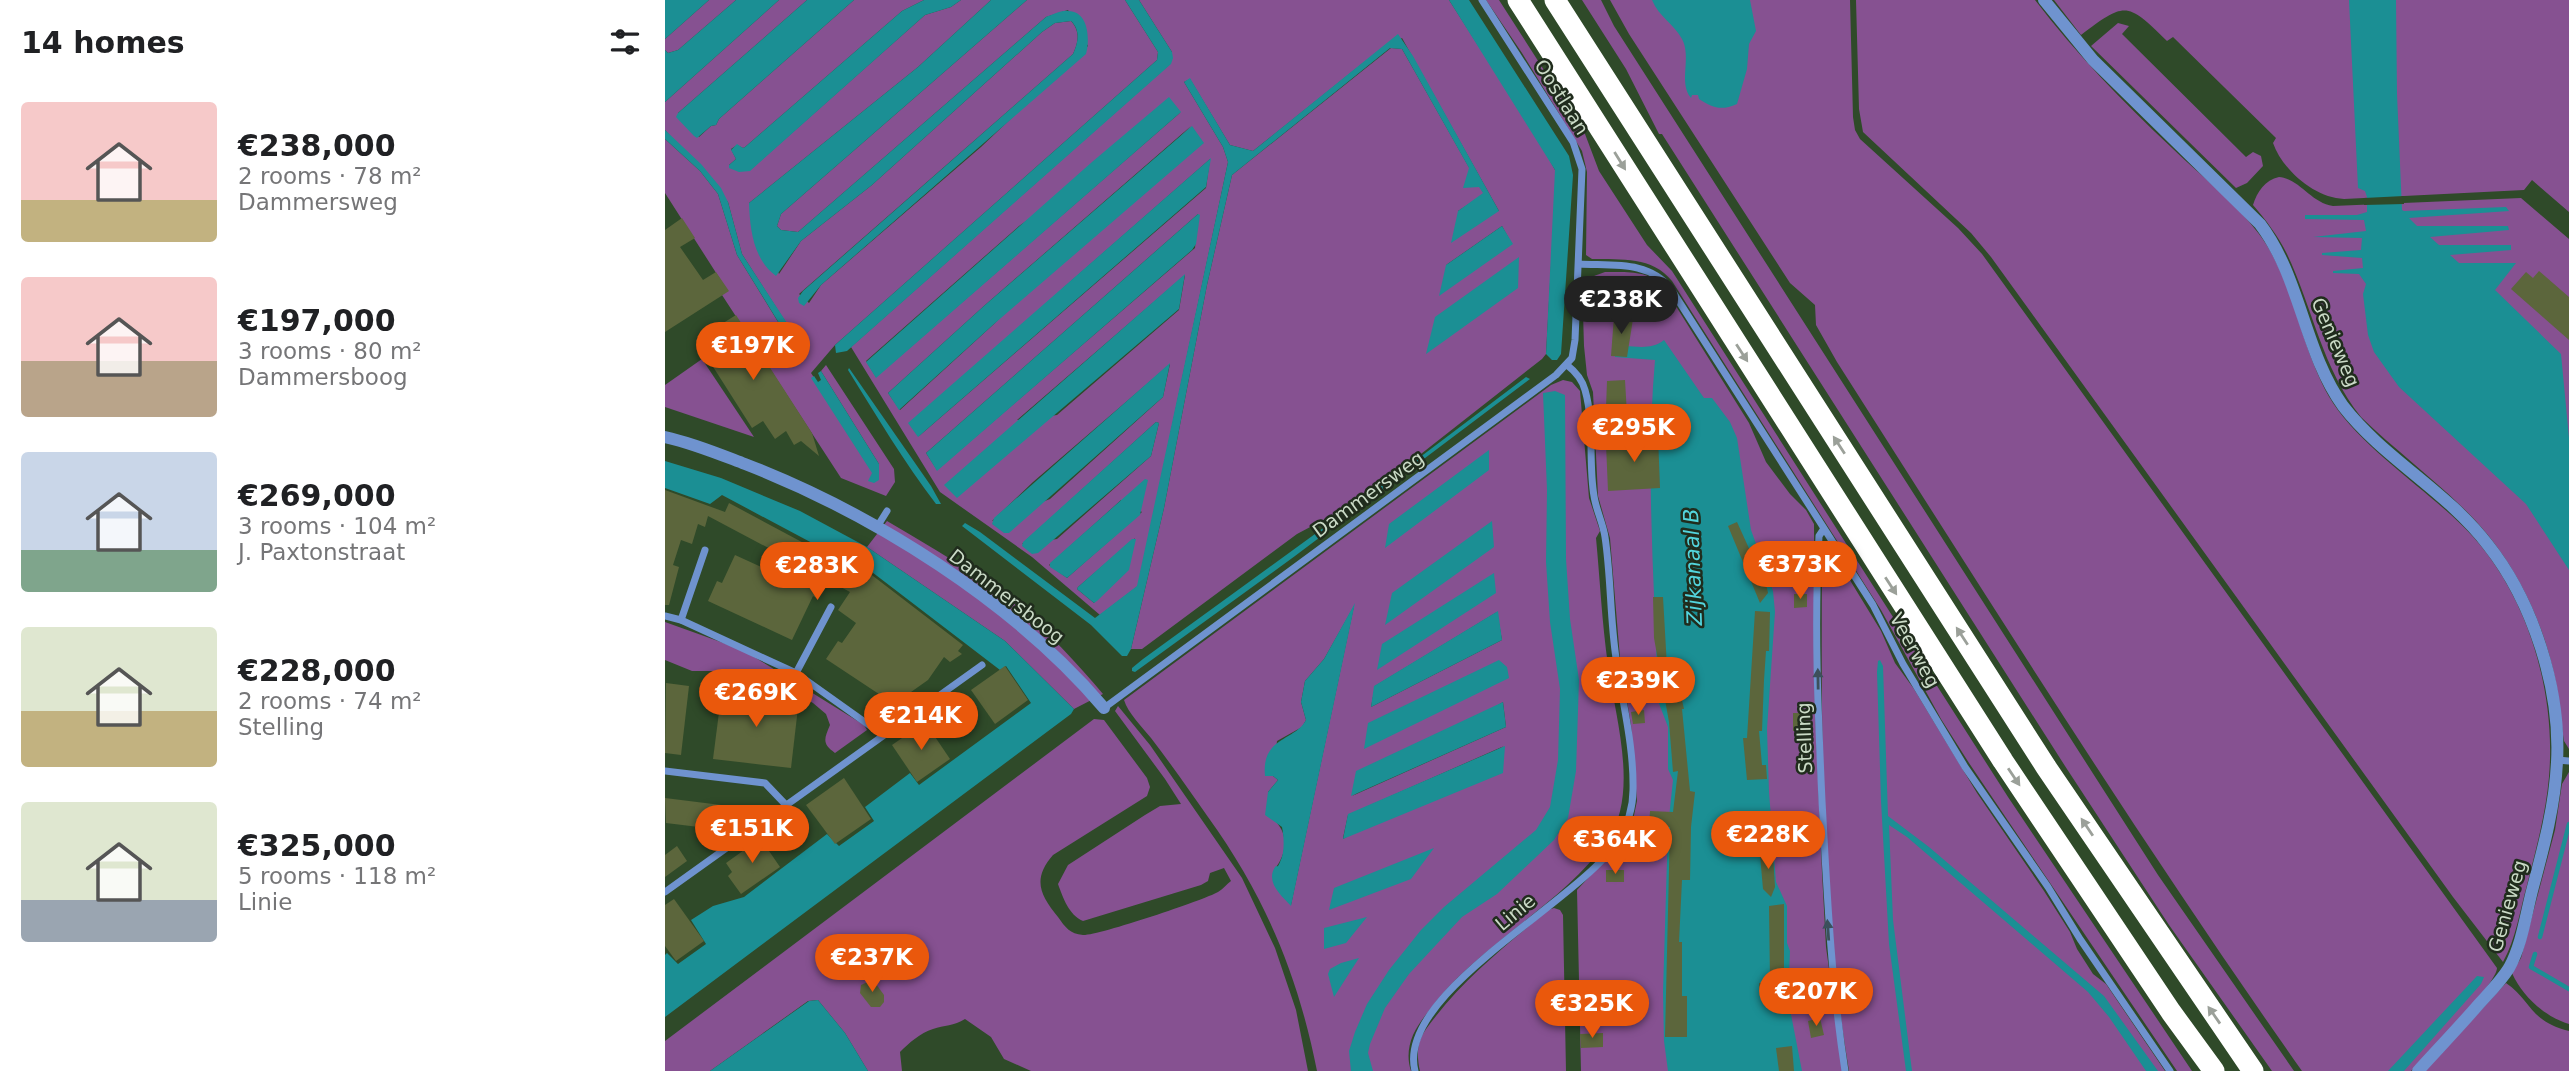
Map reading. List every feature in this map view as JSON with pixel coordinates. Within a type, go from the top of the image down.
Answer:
[{"type":"highway","points":[[1518,0],[2003,761],[2214,1071]]},
{"type":"highway","points":[[1555,0],[2046,767],[2253,1071]]},
{"type":"street","name":"Oostlaan","points":[[1482,0],[1573,142],[1581,160],[1583,182],[1579,264]]},
{"type":"street","name":"Genieweg","points":[[2044,0],[2093,60],[2260,224],[2279,254],[2324,371],[2343,404],[2367,432],[2462,516],[2500,561],[2529,614],[2548,677],[2563,760],[2548,827],[2512,962],[2496,985],[2418,1071]]},
{"type":"street","points":[[1567,365],[1574,349],[1579,264]]},
{"type":"street","name":"Veerweg","points":[[1579,264],[1639,268],[1655,273],[1665,281],[1873,605],[1903,664],[1965,767],[2049,887],[2080,939],[2170,1071]]},
{"type":"street","name":"Linie","points":[[1415,1071],[1413,1051],[1417,1037],[1446,997],[1489,955],[1607,856],[1631,812],[1633,780],[1616,658],[1605,536],[1592,486],[1587,402],[1582,381],[1567,365]]},
{"type":"street","name":"Dammersweg","points":[[1104,708],[1567,365]]},
{"type":"street","name":"Dammersboog","points":[[665,437],[689,442],[790,482],[877,527],[939,565],[1014,621],[1086,687],[1104,708]]},
{"type":"street","points":[[877,527],[887,511]]},
{"type":"street","name":"Stelling","points":[[1823,530],[1819,536],[1819,744],[1828,938],[1845,1071]]},
{"type":"street","points":[[681,620],[705,550]]},
{"type":"street","points":[[796,673],[831,607]]},
{"type":"street","points":[[665,616],[681,620],[796,673],[883,735]]},
{"type":"street","points":[[665,892],[982,665]]},
{"type":"street","points":[[665,771],[765,783],[786,805]]},
{"type":"shaded area","points":[[709,0],[736,0],[678,50],[668,53],[665,50],[665,39]]},
{"type":"shaded area","points":[[779,0],[807,0],[678,113],[699,137],[716,125],[719,119],[854,0],[924,0],[902,11],[745,147],[737,145],[731,149],[736,159],[729,165],[749,171],[925,15],[951,7],[961,0],[991,0],[918,67],[749,203],[779,274],[801,241],[872,185],[1042,32],[1055,23],[1071,21],[1077,33],[1073,54],[799,294],[809,303],[821,285],[981,147],[1088,46],[1068,10],[1046,17],[798,232],[781,230],[777,226],[781,214],[1027,0],[1125,0],[1158,52],[1157,60],[835,345],[811,373],[869,461],[879,464],[821,371],[826,365],[894,469],[895,482],[886,496],[841,478],[722,295],[727,290],[665,193],[665,139],[700,171],[718,194],[737,255],[797,353],[803,349],[742,254],[728,202],[665,130],[665,102]]},
{"type":"shaded area","points":[[1139,0],[1449,0],[1555,170],[1546,354],[1412,461],[1348,507],[1297,534],[1142,649],[1131,649],[1164,508],[1207,285],[1232,175],[1391,48],[1402,49],[1484,194],[1458,211],[1499,211],[1402,38],[1363,63],[1253,151],[1230,145],[1190,79],[1184,82],[1223,147],[1228,162],[1138,586],[1100,615],[1032,557],[940,492],[851,347],[1170,64],[1172,52]],"holes":[[[1181,112],[876,377],[866,361],[1019,226]],[[1191,126],[994,324],[900,410],[888,393],[985,305]],[[1210,159],[1206,188],[918,437],[1062,289]],[[1198,214],[1195,248],[937,470],[926,453]],[[1502,226],[1512,244],[1446,265]],[[1185,275],[1179,310],[1057,415],[1017,420]],[[1170,364],[1163,397],[1050,499],[992,521],[1033,482]],[[1156,422],[1159,423],[1151,456],[1057,539],[1022,544]],[[1121,500],[1142,512],[1067,578],[1049,565]],[[1135,538],[1094,603],[1077,589],[1078,587]]]},
{"type":"shaded area","points":[[1486,0],[1499,0],[1585,134],[1599,171],[1647,245],[1672,271],[2008,797],[2192,1071],[2177,1071],[1969,763],[1941,719],[1881,610],[1672,281],[1646,263],[1592,259],[1586,255],[1587,172],[1582,151]]},
{"type":"shaded area","points":[[1582,0],[1601,0],[1614,26],[2158,875],[2294,1071],[2272,1071],[2169,925],[1662,134],[1659,134],[1626,69]]},
{"type":"shaded area","points":[[1610,0],[1850,0],[1853,117],[1860,139],[1958,228],[1982,254],[2497,968],[2486,989],[2411,1071],[2302,1071],[2065,719],[1837,362],[1816,325],[1815,305],[1790,283],[1629,34]]},
{"type":"shaded area","points":[[1856,0],[2035,0],[2067,40],[2118,95],[2250,222],[2282,274],[2313,362],[2333,403],[2347,422],[2382,456],[2459,522],[2494,564],[2511,591],[2535,651],[2543,682],[2550,746],[2548,790],[2540,831],[2514,934],[2503,962],[2453,897],[1991,257],[1971,233],[1863,132],[1859,109]]},
{"type":"shaded area","points":[[2054,0],[2569,0],[2569,212],[2532,180],[2524,190],[2344,199],[2322,193],[2311,188],[2292,172],[2277,153],[2273,143],[2276,138],[2173,37],[2167,41],[2143,19],[2126,11],[2108,16],[2081,35]]},
{"type":"shaded area","points":[[2118,23],[2129,26],[2122,34],[2246,157],[2253,152],[2261,156],[2263,166],[2247,183],[2236,188],[2091,46]]},
{"type":"shaded area","points":[[2279,177],[2293,182],[2318,200],[2333,206],[2521,198],[2569,239],[2569,749],[2564,741],[2556,683],[2543,634],[2509,565],[2479,524],[2461,506],[2361,417],[2337,379],[2287,254],[2253,205],[2262,187]]},
{"type":"shaded area","points":[[1605,272],[1645,275],[1664,287],[1749,423],[1766,462],[1806,510],[1814,524],[1815,709],[1822,873],[1826,947],[1843,1071],[1581,1071],[1577,890],[1621,843],[1633,820],[1637,801],[1631,725],[1620,658],[1610,538],[1598,496],[1593,392],[1587,375],[1584,346],[1586,286],[1594,276]]},
{"type":"shaded area","points":[[702,359],[754,437],[665,407],[665,385]]},
{"type":"shaded area","points":[[1563,380],[1572,382],[1580,391],[1589,498],[1600,531],[1596,538],[1606,649],[1623,755],[1622,801],[1617,822],[1607,841],[1568,884],[1478,959],[1437,1000],[1411,1040],[1411,1071],[1317,1071],[1300,1002],[1263,907],[1228,847],[1166,758],[1132,715],[1124,700],[1551,385]],"holes":[[[1354,606],[1291,905],[1274,870],[1282,857],[1285,843],[1278,824],[1272,818],[1268,792],[1278,780],[1273,776],[1277,741],[1302,727],[1306,720],[1301,702],[1305,681],[1324,659]],[[1497,612],[1502,640],[1371,707],[1375,686]],[[1503,702],[1506,727],[1352,796]],[[1504,746],[1343,839],[1348,815]]]},
{"type":"shaded area","points":[[887,521],[1000,592],[1062,648],[1103,694],[1074,709],[1005,641],[867,547]]},
{"type":"shaded area","points":[[1837,559],[1881,631],[1895,663],[1914,689],[1977,793],[2044,891],[2093,974],[2106,984],[2165,1071],[1849,1071],[1833,946],[1823,756],[1822,566]]},
{"type":"shaded area","points":[[665,622],[743,650],[864,725],[867,730],[835,753],[825,741],[830,725],[826,714],[813,703],[760,671],[692,671],[665,660]]},
{"type":"shaded area","points":[[1118,706],[1150,745],[1242,878],[1275,948],[1296,1010],[1308,1071],[1031,1071],[1004,1059],[991,1037],[965,1019],[928,1031],[911,1042],[900,1052],[902,1071],[868,1071],[845,1033],[818,1000],[808,1001],[710,1071],[665,1071],[665,1041],[1094,719],[1104,720],[1147,778],[1150,787],[1147,796],[1053,855],[1046,864],[1042,872],[1041,887],[1063,924],[1075,933],[1092,934],[1151,917],[1222,889],[1231,881],[1224,868],[1210,873],[1208,881],[1201,885],[1083,921],[1067,906],[1058,884],[1068,865],[1160,806],[1181,804],[1115,711]]},
{"type":"shaded area","points":[[2569,772],[2569,1024],[2551,1016],[2535,1004],[2516,982],[2512,973],[2521,958],[2555,830],[2562,784]]},
{"type":"shaded area","points":[[1548,910],[1560,910],[1563,915],[1566,1071],[1420,1071],[1420,1040],[1436,1016],[1489,960]]},
{"type":"shaded area","points":[[2506,983],[2546,1022],[2569,1031],[2569,1071],[2425,1071]]},
{"type":"water","points":[[665,0],[709,0],[665,39]]},
{"type":"water","points":[[736,0],[779,0],[665,102],[665,50],[668,53],[678,50]]},
{"type":"water","points":[[807,0],[854,0],[719,119],[716,125],[697,138],[694,136],[676,117],[678,113]]},
{"type":"water","points":[[924,0],[961,0],[951,7],[925,15],[750,171],[739,172],[729,168],[736,159],[731,150],[737,144],[745,147],[902,11]]},
{"type":"water","points":[[991,0],[1027,0],[781,214],[777,226],[781,230],[798,232],[1046,17],[1065,11],[1075,12],[1080,16],[1088,34],[1086,54],[821,285],[804,306],[799,303],[798,298],[803,291],[1073,54],[1078,37],[1071,21],[1055,23],[1042,32],[872,185],[801,241],[776,276],[762,261],[754,243],[749,203],[918,67]]},
{"type":"water","points":[[1125,0],[1139,0],[1172,52],[1171,64],[847,351],[836,353],[835,345],[1157,60],[1158,52]]},
{"type":"water","points":[[1449,0],[1469,0],[1569,156],[1573,175],[1561,354],[1557,360],[1552,360],[1546,354],[1555,170]]},
{"type":"water","points":[[1652,0],[1750,0],[1756,31],[1749,44],[1747,69],[1737,104],[1717,108],[1699,99],[1698,95],[1692,95],[1691,98],[1686,85],[1685,46]]},
{"type":"water","points":[[2349,0],[2396,0],[2402,210],[2506,207],[2509,211],[2409,218],[2417,226],[2508,226],[2509,230],[2430,237],[2439,245],[2511,245],[2511,250],[2450,255],[2459,263],[2516,263],[2495,290],[2561,354],[2569,438],[2569,570],[2526,504],[2399,387],[2374,352],[2368,335],[2363,294],[2366,284],[2359,274],[2333,273],[2363,268],[2362,258],[2322,255],[2361,250],[2362,238],[2313,237],[2366,231],[2364,220],[2305,219],[2305,215],[2357,215],[2367,212],[2365,191],[2358,188]]},
{"type":"water","points":[[1398,34],[1413,56],[1499,211],[1451,243],[1458,211],[1483,193],[1479,187],[1463,188],[1469,168],[1402,49],[1390,48],[1232,175],[1207,285],[1164,508],[1131,649],[1127,656],[1122,656],[1091,625],[962,526],[965,523],[980,532],[1095,618],[1137,586],[1228,162],[1223,147],[1184,82],[1190,78],[1230,145],[1253,151]]},
{"type":"water","points":[[1169,97],[1181,112],[876,378],[866,362]]},
{"type":"water","points":[[1192,126],[1204,143],[994,324],[899,410],[888,393],[985,305]]},
{"type":"water","points":[[665,130],[701,164],[721,188],[728,202],[742,254],[804,349],[798,354],[737,255],[718,194],[700,171],[665,139]]},
{"type":"water","points":[[1211,158],[1206,187],[918,437],[908,423]]},
{"type":"water","points":[[1198,214],[1196,244],[1192,250],[937,471],[926,453]]},
{"type":"water","points":[[1502,226],[1513,244],[1439,296],[1446,265]]},
{"type":"water","points":[[1519,257],[1518,288],[1426,354],[1435,317]]},
{"type":"water","points":[[1185,274],[1179,309],[957,498],[944,485]]},
{"type":"water","name":"Zijkanaal B","points":[[1664,340],[1704,398],[1712,398],[1730,422],[1737,438],[1751,530],[1773,591],[1775,612],[1767,729],[1769,792],[1776,882],[1787,906],[1787,943],[1790,951],[1788,999],[1802,1071],[1668,1071],[1663,992],[1668,827],[1673,780],[1668,769],[1668,727],[1658,701],[1651,488],[1655,360],[1615,357],[1615,347],[1647,347]]},
{"type":"water","points":[[1170,363],[1163,397],[1009,533],[1004,533],[992,524],[994,518]]},
{"type":"water","points":[[849,368],[941,504],[936,504],[913,472]]},
{"type":"water","points":[[821,371],[879,464],[879,480],[874,483],[868,481],[872,473],[811,378],[814,376],[818,382],[821,380],[818,373]]},
{"type":"water","points":[[1526,377],[1530,379],[1295,556],[1135,672],[1132,671],[1143,659]]},
{"type":"water","points":[[1555,391],[1565,395],[1566,559],[1570,619],[1579,680],[1576,771],[1568,818],[1554,840],[1497,894],[1462,917],[1409,974],[1385,1008],[1370,1044],[1368,1053],[1373,1071],[1351,1071],[1349,1051],[1355,1032],[1367,1004],[1389,970],[1421,930],[1444,907],[1536,830],[1550,807],[1558,760],[1560,689],[1550,622],[1546,562],[1547,490],[1543,393]]},
{"type":"water","points":[[1156,422],[1159,423],[1151,456],[1038,553],[1032,554],[1022,546],[1023,542]]},
{"type":"water","points":[[1489,450],[1489,470],[1385,548],[1389,524]]},
{"type":"water","points":[[665,461],[721,478],[800,511],[867,547],[1005,641],[1074,709],[1071,714],[665,1017],[665,955],[667,953],[678,964],[706,944],[691,920],[713,906],[744,897],[827,834],[839,846],[874,821],[865,807],[910,773],[919,785],[1031,703],[1006,666],[1000,670],[851,556],[844,560],[722,495],[710,504],[665,488]]},
{"type":"water","points":[[1145,479],[1148,480],[1140,515],[1067,578],[1050,567],[1050,563]]},
{"type":"water","points":[[1492,521],[1494,547],[1385,625],[1392,593]]},
{"type":"water","points":[[1132,539],[1136,539],[1129,570],[1094,603],[1077,589],[1078,587]]},
{"type":"water","points":[[1494,573],[1496,593],[1377,670],[1382,644]]},
{"type":"water","points":[[1355,603],[1291,906],[1277,890],[1272,876],[1282,858],[1284,840],[1282,827],[1265,815],[1268,792],[1278,780],[1273,776],[1265,776],[1265,763],[1273,747],[1301,727],[1306,720],[1301,702],[1305,681],[1324,659]]},
{"type":"water","points":[[1498,611],[1502,640],[1371,707],[1374,686]]},
{"type":"water","points":[[1499,660],[1507,667],[1509,678],[1364,749],[1368,723]]},
{"type":"water","points":[[1880,660],[1883,666],[1888,816],[1929,847],[2104,996],[2158,1071],[2146,1071],[2109,1017],[2088,992],[1907,837],[1889,825],[1893,920],[1912,1071],[1906,1071],[1889,944],[1881,801],[1877,672]]},
{"type":"water","points":[[1503,702],[1506,727],[1351,796],[1356,771]]},
{"type":"water","points":[[1505,746],[1503,773],[1343,839],[1348,814]]},
{"type":"water","points":[[1434,848],[1411,879],[1329,910],[1334,888]]},
{"type":"water","points":[[1367,917],[1346,943],[1324,949],[1324,928]]},
{"type":"water","points":[[1359,958],[1334,997],[1328,974],[1330,969]]},
{"type":"water","points":[[2477,976],[2484,977],[2481,984],[2404,1071],[2388,1071]]},
{"type":"water","points":[[818,1000],[845,1033],[868,1071],[710,1071],[809,1001]]},
{"type":"pier","points":[[2404,196],[2404,204],[2364,205],[2364,198]]},
{"type":"building","points":[[682,218],[695,238],[680,247],[703,280],[716,272],[729,291],[665,332],[665,230]]},
{"type":"building","points":[[2539,271],[2569,297],[2569,340],[2511,289],[2526,272],[2533,278]]},
{"type":"building","points":[[736,315],[812,433],[819,456],[801,441],[794,445],[786,431],[775,439],[763,421],[752,428],[696,340]]},
{"type":"building","points":[[1614,316],[1633,319],[1627,357],[1611,356]]},
{"type":"building","points":[[1625,380],[1627,414],[1609,414],[1609,408],[1606,408],[1607,381]]},
{"type":"building","points":[[1633,435],[1658,436],[1660,488],[1608,491],[1606,444],[1633,443]]},
{"type":"building","points":[[665,490],[725,512],[729,503],[856,571],[860,566],[963,645],[958,651],[962,654],[950,662],[944,657],[928,680],[894,704],[826,659],[838,641],[842,643],[856,623],[838,610],[850,592],[826,579],[818,599],[813,596],[792,640],[708,601],[717,581],[722,583],[735,555],[801,585],[808,569],[708,516],[705,527],[698,524],[692,544],[681,540],[673,565],[679,567],[669,605],[665,605]]},
{"type":"building","points":[[1737,522],[1767,588],[1768,593],[1760,603],[1728,526]]},
{"type":"building","points":[[1794,594],[1807,594],[1807,607],[1794,608]]},
{"type":"building","points":[[1653,597],[1663,597],[1667,667],[1674,665],[1684,709],[1690,791],[1695,792],[1690,880],[1682,880],[1679,942],[1682,942],[1682,996],[1687,996],[1687,1037],[1665,1037],[1670,827],[1649,826],[1650,811],[1673,812],[1678,771],[1673,772],[1669,722],[1654,638]]},
{"type":"building","points":[[1755,611],[1770,612],[1762,731],[1759,731],[1762,765],[1766,765],[1767,779],[1747,780],[1743,738],[1747,738]]},
{"type":"building","points":[[1005,666],[1028,700],[995,724],[971,690]]},
{"type":"building","points":[[666,683],[689,686],[681,755],[665,753]]},
{"type":"building","points":[[722,689],[799,699],[791,768],[713,759]]},
{"type":"building","points":[[1644,710],[1645,723],[1633,724],[1631,712]]},
{"type":"building","points":[[1793,713],[1806,713],[1805,731],[1793,731]]},
{"type":"building","points":[[925,722],[950,759],[917,782],[892,745]]},
{"type":"building","points":[[844,778],[871,819],[835,844],[806,805]]},
{"type":"building","points":[[665,798],[745,808],[750,815],[739,824],[726,807],[725,824],[711,822],[715,829],[666,823]]},
{"type":"building","points":[[765,835],[772,844],[767,848],[780,867],[741,894],[728,876],[732,872],[726,863]]},
{"type":"building","points":[[677,846],[687,861],[665,877],[665,855]]},
{"type":"building","points":[[1763,849],[1770,850],[1773,855],[1775,887],[1771,897],[1763,889],[1760,855]]},
{"type":"building","points":[[1606,870],[1624,870],[1624,882],[1606,882]]},
{"type":"building","points":[[674,899],[704,941],[676,961],[665,946],[665,905]]},
{"type":"building","points":[[1784,904],[1784,978],[1817,973],[1820,987],[1786,992],[1787,989],[1759,988],[1759,983],[1770,981],[1769,906]]},
{"type":"building","points":[[870,981],[876,984],[884,995],[884,1002],[880,1007],[871,1007],[860,993],[861,985]]},
{"type":"building","points":[[1820,1018],[1824,1035],[1811,1038],[1808,1021]]},
{"type":"building","points":[[1603,1033],[1603,1047],[1581,1048],[1580,1034]]},
{"type":"building","points":[[1792,1046],[1794,1071],[1779,1071],[1776,1048]]},
{"type":"waterway","points":[[2540,937],[2569,824]]},
{"type":"waterway","points":[[2535,954],[2531,967],[2569,989]]}]
